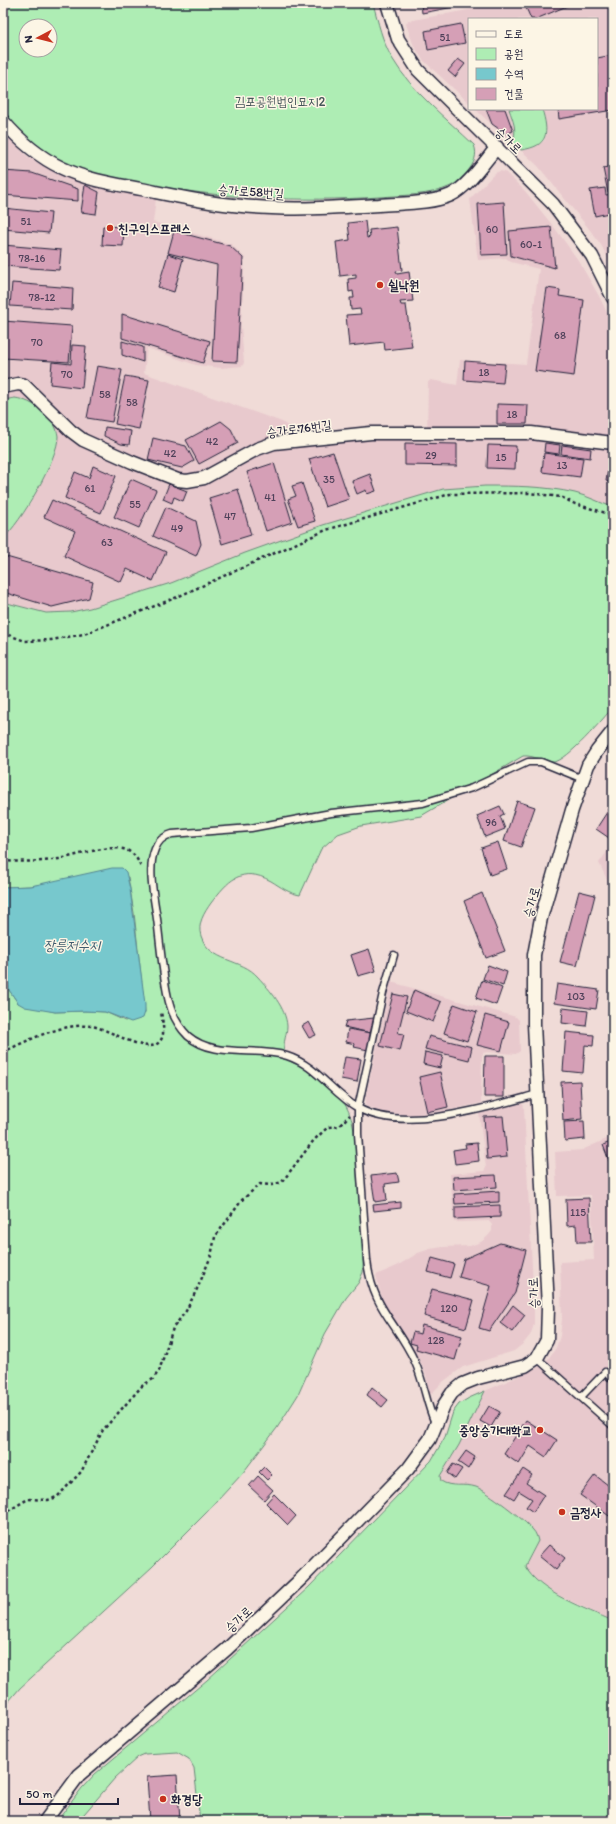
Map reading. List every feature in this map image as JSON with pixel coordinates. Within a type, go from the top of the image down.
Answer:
[{"type":"street","name":"승가로","points":[[387,3],[398,39],[418,70],[539,189],[564,218],[592,256],[613,298]]},
{"type":"street","name":"승가로58번길","points":[[3,121],[24,143],[37,153],[63,168],[80,175],[100,181],[204,201],[262,207],[329,208],[444,198],[463,186],[497,147]]},
{"type":"street","name":"승가로76번길","points":[[3,387],[18,384],[24,385],[71,431],[83,440],[132,462],[178,480],[187,481],[204,478],[256,449],[274,443],[371,433],[531,433],[613,443]]},
{"type":"street","name":"승가로","points":[[45,1821],[78,1775],[227,1649],[301,1579],[408,1469],[430,1439],[452,1393],[463,1384],[478,1378],[500,1374],[525,1366],[537,1358],[547,1340],[548,1327],[533,973],[536,940],[568,824],[588,765],[613,731]]},
{"type":"lane","points":[[538,1094],[474,1110],[425,1118],[390,1118],[358,1108],[316,1073],[293,1058],[278,1054],[219,1049],[196,1042],[187,1035],[179,1025],[173,1014],[169,1001],[152,879],[153,856],[155,848],[165,836],[181,832],[245,828],[347,811],[423,803],[472,788],[528,762],[541,762],[583,779]]},
{"type":"lane","points":[[394,954],[383,993],[358,1108],[358,1134],[366,1238],[370,1281],[377,1300],[415,1361],[430,1412],[436,1425]]},
{"type":"lane","points":[[537,1358],[613,1426]]},
{"type":"lane","points":[[581,1397],[605,1372],[613,1380]]},
{"type":"path","points":[[3,633],[25,640],[51,640],[84,634],[175,598],[326,530],[450,494],[528,492],[561,497],[575,504],[613,515]]},
{"type":"path","points":[[3,861],[30,862],[56,860],[112,848],[123,849],[131,853],[136,857],[142,871]]},
{"type":"path","points":[[3,1052],[48,1033],[80,1026],[102,1028],[140,1044],[155,1045],[161,1041],[163,1035],[160,1003]]},
{"type":"path","points":[[3,1514],[28,1499],[48,1500],[57,1497],[81,1472],[103,1430],[142,1386],[153,1379],[159,1371],[172,1331],[186,1311],[211,1256],[215,1237],[242,1200],[260,1184],[265,1186],[282,1182],[314,1140],[328,1127],[339,1126],[358,1108]]},
{"type":"shaded area","points":[[506,3],[613,3],[613,268],[601,245],[590,230],[538,166],[521,150],[529,149],[544,141],[547,134],[542,110],[598,110],[598,18],[468,18],[468,102],[423,60],[414,46],[406,24],[408,21]]},
{"type":"shaded area","points":[[476,110],[509,110],[515,130],[515,137],[512,143]]},
{"type":"shaded area","points":[[3,133],[29,158],[67,177],[93,185],[156,199],[153,222],[231,244],[245,258],[241,326],[244,363],[242,366],[221,368],[196,365],[147,348],[144,373],[282,422],[289,427],[294,434],[296,445],[383,438],[427,438],[428,382],[431,380],[457,385],[460,360],[526,364],[539,269],[511,262],[506,258],[478,260],[470,199],[495,173],[500,171],[505,172],[525,191],[578,260],[599,296],[613,325],[613,507],[485,486],[443,489],[378,509],[171,583],[90,608],[71,612],[46,613],[3,602],[3,538],[30,504],[53,457],[58,436],[55,426],[47,416],[15,398],[3,400]]},
{"type":"shaded area","points":[[613,843],[613,892],[599,863]]},
{"type":"shaded area","points":[[391,982],[516,1017],[519,1020],[520,1051],[516,1054],[483,1053],[481,1103],[442,1112],[410,1115],[382,1112],[366,1106],[366,1096]]},
{"type":"shaded area","points":[[523,1104],[524,1108],[534,1307],[534,1324],[531,1334],[524,1343],[514,1351],[463,1367],[444,1381],[430,1395],[426,1375],[420,1361],[388,1312],[382,1299],[376,1275],[397,1266],[418,1253],[443,1247],[470,1246],[481,1242],[488,1236],[492,1231],[492,1225],[489,1221],[454,1222],[450,1174],[484,1171],[486,1168],[479,1113]]},
{"type":"shaded area","name":"중앙승가대학교","points":[[613,1136],[613,1621],[556,1594],[539,1583],[525,1567],[536,1546],[459,1484],[446,1484],[441,1481],[440,1477],[459,1445],[485,1391],[537,1368],[548,1359],[556,1348],[560,1336],[562,1319],[560,1262],[594,1260],[591,1195],[557,1196],[555,1152],[582,1150]]},
{"type":"green space","name":"김포공원법인묘지2","points":[[3,3],[373,3],[386,45],[400,70],[419,93],[474,145],[476,152],[473,163],[461,178],[451,186],[434,192],[380,197],[320,199],[230,196],[200,193],[108,177],[76,168],[55,158],[45,151],[27,137],[3,111]]},
{"type":"green space","points":[[509,110],[542,110],[546,125],[545,137],[542,142],[537,145],[521,150],[512,143],[515,134]]},
{"type":"green space","points":[[15,398],[29,402],[48,416],[53,422],[58,436],[57,446],[46,474],[19,520],[3,538],[3,400]]},
{"type":"green space","points":[[485,486],[552,489],[580,494],[613,507],[613,707],[576,747],[560,760],[550,762],[523,756],[421,816],[361,826],[338,834],[321,849],[300,895],[288,891],[261,876],[243,875],[236,878],[223,888],[206,911],[200,927],[201,936],[205,945],[219,956],[244,966],[258,977],[277,1000],[284,1013],[287,1026],[284,1041],[285,1056],[317,1077],[335,1093],[349,1112],[354,1129],[356,1146],[363,1272],[359,1282],[346,1298],[325,1334],[298,1395],[277,1428],[242,1474],[206,1513],[152,1567],[20,1688],[3,1708],[3,950],[7,959],[9,990],[18,1003],[55,1012],[105,1012],[125,1021],[145,1012],[134,913],[128,877],[56,882],[31,886],[3,887],[3,602],[46,613],[71,612],[90,608],[171,583],[245,553],[323,525],[443,489]]},
{"type":"green space","points":[[485,1391],[459,1445],[440,1476],[441,1481],[453,1485],[467,1485],[476,1487],[497,1500],[529,1525],[536,1534],[538,1541],[525,1566],[532,1576],[552,1592],[564,1599],[613,1621],[613,1821],[200,1821],[194,1768],[189,1759],[177,1752],[145,1754],[138,1757],[115,1778],[78,1821],[57,1821],[82,1788],[95,1774],[207,1680],[309,1587],[431,1461],[445,1437],[453,1412],[459,1404]]},
{"type":"water","name":"장릉저수지","points":[[112,868],[122,868],[126,872],[130,889],[145,1004],[143,1018],[131,1022],[105,1012],[55,1012],[25,1007],[18,1003],[9,990],[7,959],[3,950],[3,887],[31,886]]},
{"type":"building","points":[[421,3],[475,3],[422,13]]},
{"type":"building","points":[[524,3],[574,3],[538,18],[531,18]]},
{"type":"building","points":[[461,24],[465,43],[428,50],[425,31]]},
{"type":"building","points":[[613,55],[613,110],[559,119],[558,110],[598,110],[598,58]]},
{"type":"building","points":[[458,59],[465,64],[455,77],[448,71]]},
{"type":"building","points":[[486,110],[505,110],[513,131],[506,134],[492,124]]},
{"type":"building","points":[[613,166],[613,192],[608,193],[603,168]]},
{"type":"building","points":[[3,171],[32,173],[78,189],[78,201],[3,195]]},
{"type":"building","points":[[85,185],[99,192],[96,214],[81,212]]},
{"type":"building","points":[[605,188],[606,195],[613,194],[613,212],[595,216],[590,190]]},
{"type":"building","points":[[504,202],[507,254],[481,255],[478,204]]},
{"type":"building","points":[[3,208],[51,213],[49,233],[3,229]]},
{"type":"building","name":"쉴낙원","points":[[365,221],[367,238],[370,237],[369,230],[397,227],[402,270],[396,271],[397,274],[409,272],[413,301],[400,302],[401,305],[406,305],[412,347],[385,350],[384,342],[349,346],[346,315],[361,314],[360,309],[351,310],[350,298],[354,298],[353,291],[349,292],[348,279],[356,278],[356,274],[340,276],[336,242],[350,240],[348,223]]},
{"type":"building","points":[[103,226],[124,227],[123,246],[102,245]]},
{"type":"building","points":[[551,227],[555,268],[511,256],[509,231]]},
{"type":"building","points":[[174,231],[230,246],[243,258],[237,362],[212,361],[217,265],[168,253]]},
{"type":"building","points":[[3,245],[61,250],[59,270],[3,266]]},
{"type":"building","points":[[168,254],[183,259],[174,292],[158,287]]},
{"type":"building","points":[[12,283],[73,288],[72,310],[10,306]]},
{"type":"building","points":[[547,288],[560,290],[559,296],[584,300],[574,376],[535,371]]},
{"type":"building","points":[[3,293],[7,294],[7,310],[3,310]]},
{"type":"building","points":[[122,314],[210,341],[203,363],[122,338]]},
{"type":"building","points":[[3,321],[72,326],[69,362],[3,358]]},
{"type":"building","points":[[122,341],[143,347],[143,362],[122,355]]},
{"type":"building","points":[[72,345],[86,346],[82,388],[50,384],[52,362],[71,364]]},
{"type":"building","points":[[465,361],[505,364],[503,383],[464,380]]},
{"type":"building","points":[[97,366],[122,370],[112,422],[87,418]]},
{"type":"building","points":[[125,376],[149,380],[139,429],[115,424]]},
{"type":"building","points":[[497,404],[528,405],[527,424],[497,424]]},
{"type":"building","points":[[221,421],[231,429],[238,443],[199,464],[186,440]]},
{"type":"building","points":[[105,427],[131,431],[129,445],[121,444],[104,436]]},
{"type":"building","points":[[153,438],[186,446],[194,461],[182,468],[148,460]]},
{"type":"building","points":[[405,443],[457,444],[457,466],[405,465]]},
{"type":"building","points":[[545,443],[560,445],[559,454],[544,452]]},
{"type":"building","points":[[488,445],[516,446],[515,469],[487,468]]},
{"type":"building","points":[[562,445],[591,449],[590,458],[561,454]]},
{"type":"building","points":[[333,452],[349,499],[325,507],[309,459]]},
{"type":"building","points":[[544,453],[583,458],[580,477],[542,472]]},
{"type":"building","points":[[274,463],[292,522],[266,531],[247,472]]},
{"type":"building","points":[[609,464],[613,465],[613,483],[606,481]]},
{"type":"building","points":[[93,466],[116,476],[101,513],[65,498],[75,472],[89,478]]},
{"type":"building","points":[[370,474],[376,491],[367,494],[366,490],[357,494],[352,481]]},
{"type":"building","points":[[131,479],[156,490],[139,528],[114,517]]},
{"type":"building","points":[[302,483],[315,521],[298,526],[288,499],[296,496],[292,486]]},
{"type":"building","points":[[169,484],[187,491],[183,501],[174,497],[172,503],[163,499]]},
{"type":"building","points":[[238,489],[251,535],[222,544],[209,498]]},
{"type":"building","points":[[52,500],[166,552],[153,581],[127,569],[121,582],[64,556],[75,531],[44,517]]},
{"type":"building","points":[[166,507],[196,521],[201,544],[196,556],[153,536]]},
{"type":"building","points":[[3,556],[93,582],[89,598],[52,607],[3,592]]},
{"type":"building","points":[[517,801],[535,807],[521,847],[504,841]]},
{"type":"building","points":[[613,803],[613,839],[612,840],[596,829]]},
{"type":"building","points":[[500,806],[504,814],[500,816],[505,829],[485,837],[477,816]]},
{"type":"building","points":[[498,842],[507,869],[490,875],[481,848]]},
{"type":"building","points":[[579,891],[595,895],[577,966],[560,962]]},
{"type":"building","points":[[482,893],[505,951],[486,958],[464,901]]},
{"type":"building","points":[[369,949],[376,971],[358,976],[351,955]]},
{"type":"building","points":[[488,965],[507,972],[503,986],[483,979]]},
{"type":"building","points":[[482,980],[502,988],[496,1005],[476,998]]},
{"type":"building","points":[[557,984],[599,990],[596,1009],[554,1003]]},
{"type":"building","points":[[414,990],[441,1002],[433,1022],[406,1011]]},
{"type":"building","points":[[393,994],[407,997],[398,1033],[404,1034],[400,1051],[380,1046]]},
{"type":"building","points":[[454,1004],[477,1012],[467,1041],[444,1033]]},
{"type":"building","points":[[563,1008],[588,1011],[586,1026],[562,1023]]},
{"type":"building","points":[[485,1015],[509,1022],[501,1051],[477,1045]]},
{"type":"building","points":[[374,1018],[371,1033],[344,1027],[346,1021]]},
{"type":"building","points":[[309,1022],[316,1035],[309,1038],[302,1026]]},
{"type":"building","points":[[348,1029],[371,1033],[368,1050],[354,1047],[355,1044],[346,1042]]},
{"type":"building","points":[[566,1032],[594,1035],[593,1046],[585,1045],[583,1073],[563,1071]]},
{"type":"building","points":[[429,1036],[472,1047],[469,1060],[425,1049]]},
{"type":"building","points":[[425,1052],[443,1056],[440,1068],[423,1064]]},
{"type":"building","points":[[485,1056],[504,1056],[504,1097],[484,1097]]},
{"type":"building","points":[[345,1057],[361,1059],[357,1082],[341,1079]]},
{"type":"building","points":[[440,1072],[448,1107],[427,1112],[419,1077]]},
{"type":"building","points":[[580,1081],[582,1119],[563,1121],[561,1082]]},
{"type":"building","points":[[503,1116],[507,1157],[487,1159],[484,1117]]},
{"type":"building","points":[[584,1121],[585,1139],[565,1141],[564,1122]]},
{"type":"building","points":[[613,1141],[613,1165],[611,1166],[603,1145]]},
{"type":"building","points":[[477,1143],[479,1161],[455,1164],[453,1150],[466,1148],[465,1144]]},
{"type":"building","points":[[397,1173],[399,1182],[385,1184],[387,1200],[375,1202],[371,1176]]},
{"type":"building","points":[[496,1175],[497,1187],[454,1190],[453,1177]]},
{"type":"building","points":[[499,1191],[499,1202],[455,1204],[454,1194]]},
{"type":"building","points":[[589,1198],[591,1242],[577,1242],[576,1225],[567,1226],[566,1199]]},
{"type":"building","points":[[401,1202],[401,1208],[374,1211],[373,1205]]},
{"type":"building","points":[[500,1205],[500,1217],[455,1219],[455,1207]]},
{"type":"building","points":[[500,1243],[526,1250],[515,1293],[489,1331],[479,1328],[491,1286],[459,1277],[464,1259]]},
{"type":"building","points":[[432,1258],[454,1264],[450,1278],[428,1272]]},
{"type":"building","points":[[432,1289],[474,1300],[466,1328],[424,1316]]},
{"type":"building","points":[[513,1305],[525,1315],[512,1332],[500,1323]]},
{"type":"building","points":[[422,1325],[462,1336],[455,1360],[416,1349],[417,1345],[410,1343],[413,1332],[420,1334]]},
{"type":"building","points":[[372,1387],[388,1400],[382,1407],[367,1395]]},
{"type":"building","points":[[489,1406],[500,1412],[491,1427],[480,1421]]},
{"type":"building","points":[[526,1420],[557,1440],[546,1457],[530,1446],[519,1464],[504,1454]]},
{"type":"building","points":[[466,1451],[475,1457],[468,1469],[458,1462]]},
{"type":"building","points":[[453,1464],[462,1469],[455,1479],[447,1473]]},
{"type":"building","points":[[264,1467],[272,1475],[267,1480],[259,1472]]},
{"type":"building","points":[[523,1469],[532,1475],[526,1483],[544,1495],[533,1512],[526,1507],[532,1499],[519,1491],[514,1499],[506,1494]]},
{"type":"building","points":[[595,1475],[613,1489],[612,1518],[580,1495]]},
{"type":"building","points":[[258,1476],[273,1490],[264,1500],[249,1486]]},
{"type":"building","points":[[274,1494],[296,1516],[288,1525],[266,1503]]},
{"type":"building","points":[[549,1545],[565,1558],[556,1570],[539,1556]]},
{"type":"building","name":"화경당","points":[[177,1775],[180,1821],[150,1821],[147,1777]]},
{"type":"place","name":"친구익스프레스","points":[[110,228]]},
{"type":"place","name":"쉴낙원","points":[[380,285]]},
{"type":"place","name":"중앙승가대학교","points":[[540,1430]]},
{"type":"place","name":"금정사","points":[[562,1512]]},
{"type":"place","name":"화경당","points":[[163,1799]]}]
